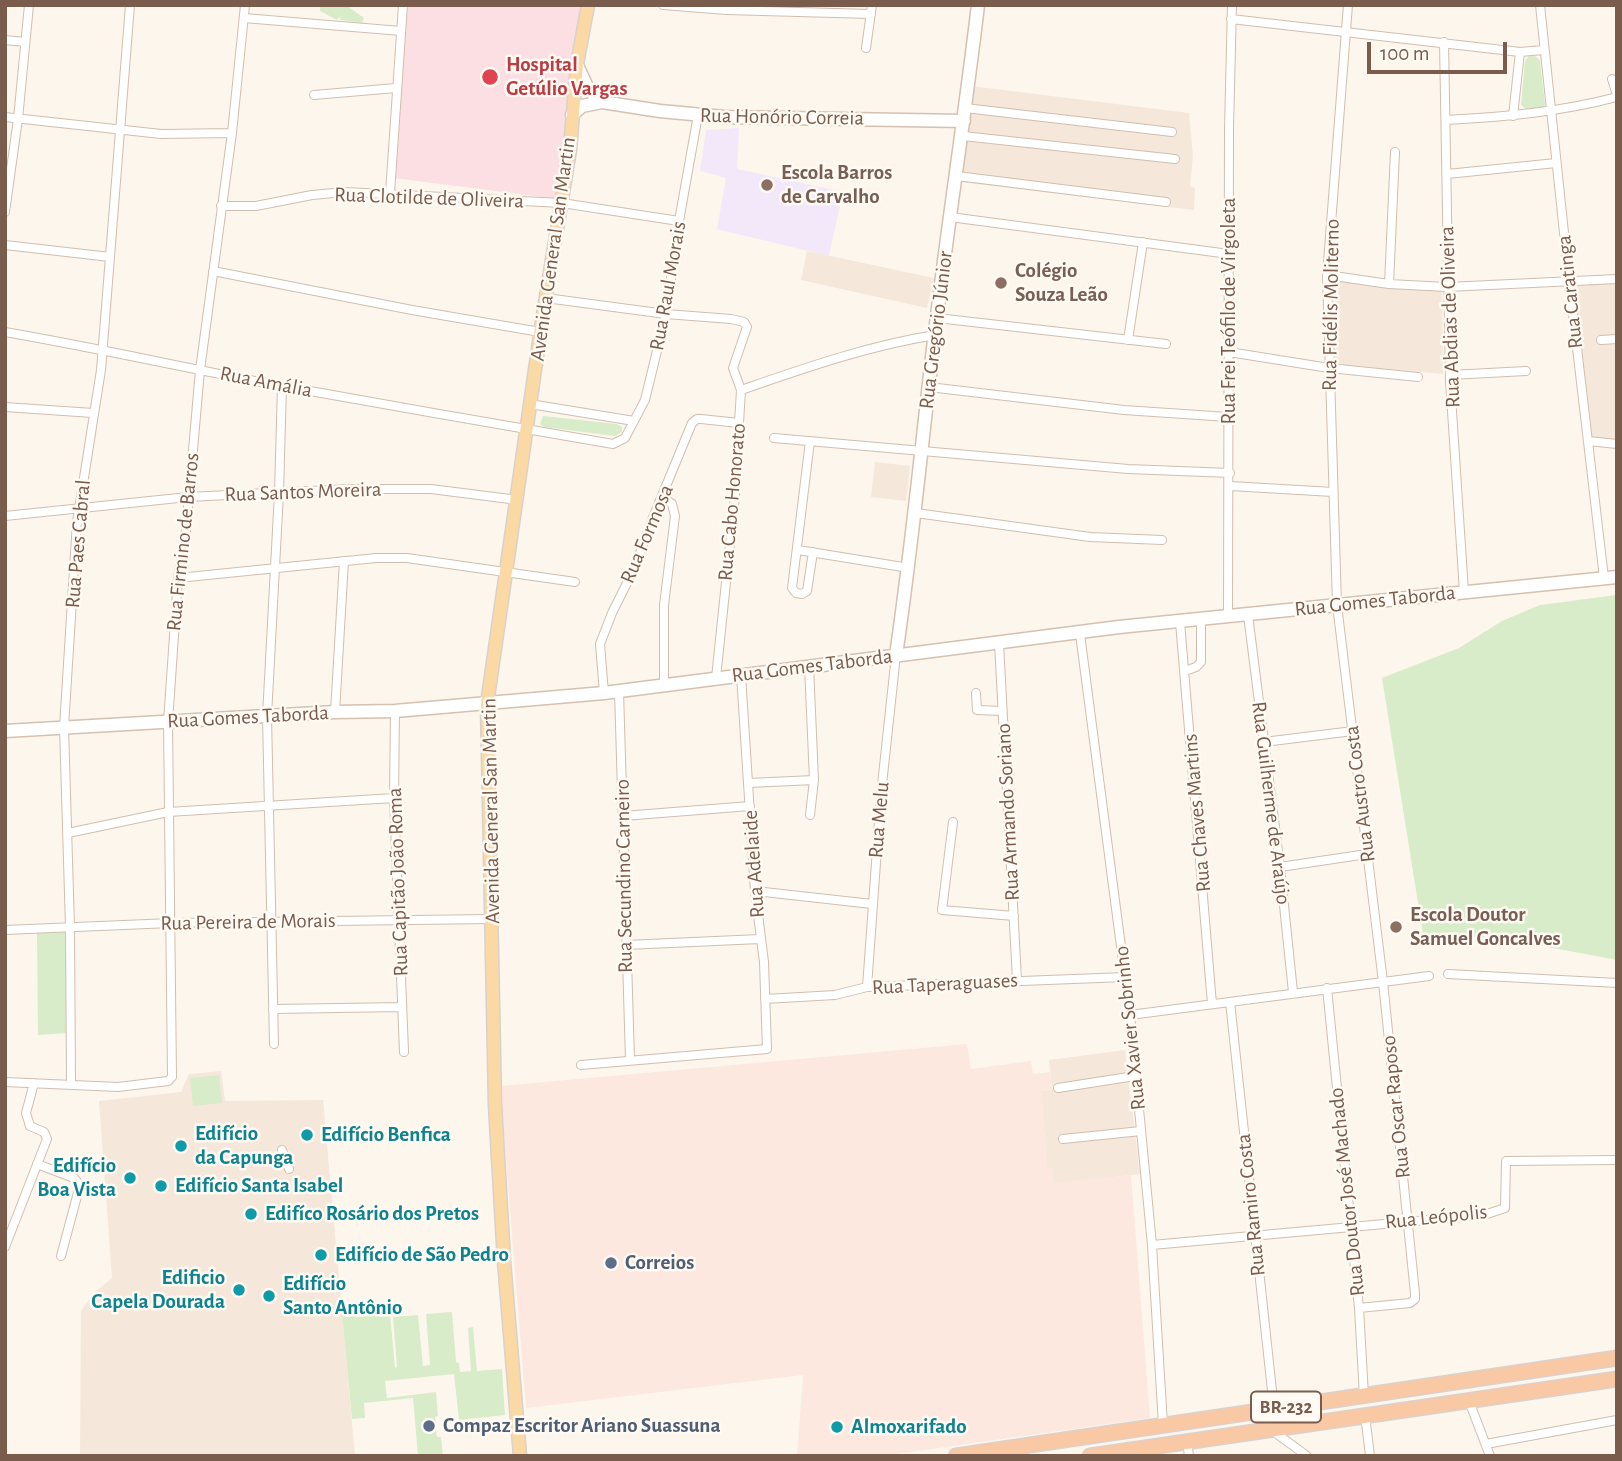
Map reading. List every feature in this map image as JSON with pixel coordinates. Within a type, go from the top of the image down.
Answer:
[{"type":"highway","name":"BR-232","points":[[956,1456],[1617,1358]]},
{"type":"highway","name":"BR-232","points":[[1090,1456],[1188,1448],[1272,1430],[1617,1379]]},
{"type":"main road","name":"Avenida General San Martin","points":[[520,1456],[497,1147],[487,704],[540,331],[562,203],[577,64],[588,5]]},
{"type":"main road","name":"Rua Gregório Júnior","points":[[896,655],[916,513],[934,335],[978,5]]},
{"type":"main road","points":[[577,64],[588,89],[602,102]]},
{"type":"main road","points":[[572,115],[582,106],[602,102]]},
{"type":"main road","name":"Rua Honório Correia","points":[[602,102],[698,115],[965,115]]},
{"type":"main road","name":"Rua Gomes Taborda","points":[[5,731],[335,712],[396,711],[604,693],[1180,622],[1610,578]]},
{"type":"street","points":[[5,212],[9,142],[18,119],[29,5]]},
{"type":"street","name":"Rua Paes Cabral","points":[[71,1084],[64,727],[78,507],[101,370],[130,5]]},
{"type":"street","name":"Rua Firmino de Barros","points":[[71,1084],[118,1087],[168,1081],[172,1073],[168,722],[178,578],[186,530],[200,370],[232,133],[245,5]]},
{"type":"street","points":[[390,193],[403,5]]},
{"type":"street","points":[[663,5],[726,10],[872,10],[866,48]]},
{"type":"street","name":"Rua Frei Teófilo de Virgoleta","points":[[1228,617],[1232,5]]},
{"type":"street","name":"Rua Fidélis Moliterno","points":[[1337,605],[1327,275],[1348,5]]},
{"type":"street","name":"Rua Caratinga","points":[[1540,5],[1588,441],[1610,578]]},
{"type":"street","points":[[244,18],[401,31]]},
{"type":"street","points":[[1231,19],[1520,52],[1544,50]]},
{"type":"street","points":[[5,40],[25,42]]},
{"type":"street","name":"Rua Abdias de Oliveira","points":[[1444,42],[1450,375],[1464,592]]},
{"type":"street","points":[[1513,116],[1520,52]]},
{"type":"street","points":[[1446,120],[1551,111],[1617,96],[1612,79]]},
{"type":"street","points":[[314,95],[396,88]]},
{"type":"street","name":"Rua Raul Morais","points":[[613,443],[625,438],[645,400],[666,314],[698,115]]},
{"type":"street","points":[[965,115],[1172,132]]},
{"type":"street","points":[[5,117],[161,134],[232,133]]},
{"type":"street","points":[[962,136],[1175,159]]},
{"type":"street","points":[[1389,284],[1395,152]]},
{"type":"street","points":[[1447,174],[1556,163]]},
{"type":"street","points":[[957,176],[1166,202]]},
{"type":"street","name":"Rua Clotilde de Oliveira","points":[[222,206],[256,206],[345,192],[390,193],[562,203],[679,220]]},
{"type":"street","points":[[950,217],[1229,254]]},
{"type":"street","points":[[1128,340],[1143,242]]},
{"type":"street","points":[[5,245],[110,257]]},
{"type":"street","points":[[213,271],[400,308],[540,331]]},
{"type":"street","points":[[1327,275],[1389,284],[1447,287],[1617,279]]},
{"type":"street","points":[[546,299],[666,314]]},
{"type":"street","name":"Rua Cabo Honorato","points":[[666,314],[731,319],[744,323],[747,330],[733,368],[741,390],[735,496],[716,678]]},
{"type":"street","points":[[937,318],[1166,344]]},
{"type":"street","name":"Rua Amália","points":[[5,332],[102,348],[282,386],[613,443]]},
{"type":"street","points":[[741,390],[852,352],[888,342],[934,335]]},
{"type":"street","points":[[1601,340],[1617,339]]},
{"type":"street","points":[[1229,352],[1329,368],[1418,377]]},
{"type":"street","points":[[1450,375],[1526,371]]},
{"type":"street","points":[[274,1044],[267,716],[282,386]]},
{"type":"street","points":[[929,387],[1124,410],[1228,417]]},
{"type":"street","points":[[530,404],[634,421]]},
{"type":"street","points":[[5,407],[93,413]]},
{"type":"street","name":"Rua Formosa","points":[[604,693],[600,644],[635,567],[694,420],[739,423]]},
{"type":"street","points":[[774,438],[1128,469],[1230,473]]},
{"type":"street","points":[[810,441],[792,588],[796,593],[807,591],[813,552]]},
{"type":"street","points":[[1588,441],[1617,444]]},
{"type":"street","points":[[1230,486],[1333,492]]},
{"type":"street","name":"Rua Santos Moreira","points":[[5,516],[188,497],[350,489],[431,489],[517,500]]},
{"type":"street","points":[[662,496],[672,504],[675,516],[664,605],[664,684]]},
{"type":"street","points":[[916,513],[1090,537],[1162,540]]},
{"type":"street","points":[[798,551],[909,568]]},
{"type":"street","points":[[178,578],[344,561],[407,558],[575,582]]},
{"type":"street","points":[[335,712],[344,561]]},
{"type":"street","name":"Rua Austro Costa","points":[[1337,605],[1383,982]]},
{"type":"street","name":"Rua Guilherme de Araújo","points":[[1248,615],[1293,992]]},
{"type":"street","points":[[1185,671],[1196,667],[1200,662],[1201,620]]},
{"type":"street","name":"Rua Chaves Martins","points":[[1180,622],[1212,1004]]},
{"type":"street","name":"Rua Xavier Sobrinho","points":[[1080,634],[1130,1015],[1152,1245],[1163,1425]]},
{"type":"street","name":"Rua Armando Soriano","points":[[999,643],[1017,980]]},
{"type":"street","name":"Rua Melu","points":[[867,986],[872,904],[896,655]]},
{"type":"street","points":[[809,666],[814,779],[810,815]]},
{"type":"street","name":"Rua Adelaide","points":[[630,1060],[765,1051],[767,1047],[741,675]]},
{"type":"street","name":"Rua Secundino Carneiro","points":[[619,691],[630,1060]]},
{"type":"street","points":[[976,693],[976,710],[1003,711]]},
{"type":"street","name":"Rua Capitão João Roma","points":[[396,711],[394,798],[404,1052]]},
{"type":"street","points":[[1264,742],[1353,731]]},
{"type":"street","points":[[749,783],[814,779]]},
{"type":"street","points":[[68,833],[169,812],[394,798]]},
{"type":"street","points":[[623,816],[750,806]]},
{"type":"street","points":[[953,822],[942,910],[1014,916]]},
{"type":"street","points":[[1280,867],[1367,854]]},
{"type":"street","points":[[755,891],[872,904]]},
{"type":"street","name":"Rua Pereira de Morais","points":[[5,930],[171,923],[492,919]]},
{"type":"street","points":[[625,945],[760,939]]},
{"type":"street","points":[[1448,974],[1617,983]]},
{"type":"street","points":[[1130,1015],[1429,976]]},
{"type":"street","name":"Rua Taperaguases","points":[[765,999],[835,995],[867,986],[1125,978]]},
{"type":"street","name":"Rua Oscar Raposo","points":[[1359,1308],[1403,1304],[1415,1299],[1383,982]]},
{"type":"street","name":"Rua Doutor José Machado","points":[[1326,988],[1359,1308],[1364,1396]]},
{"type":"street","name":"Rua Ramiro Costa","points":[[1230,1002],[1274,1409]]},
{"type":"street","points":[[273,1009],[402,1007]]},
{"type":"street","points":[[581,1065],[630,1060]]},
{"type":"street","points":[[1058,1088],[1135,1076]]},
{"type":"street","points":[[5,1082],[71,1084]]},
{"type":"street","points":[[5,1247],[48,1137],[28,1123],[26,1113],[34,1083]]},
{"type":"street","points":[[1063,1139],[1141,1131]]},
{"type":"street","points":[[282,1150],[289,1169]]},
{"type":"street","name":"Rua Leópolis","points":[[1152,1245],[1484,1215],[1505,1208],[1506,1161],[1617,1160]]},
{"type":"street","points":[[37,1164],[74,1178],[80,1185],[61,1256]]},
{"type":"street","points":[[1469,1401],[1490,1456]]},
{"type":"street","points":[[1366,1415],[1370,1456]]},
{"type":"street","points":[[1486,1444],[1617,1420]]},
{"type":"street","points":[[1272,1430],[1307,1456]]},
{"type":"shaded area","name":"Hospital Getúlio Vargas","points":[[408,5],[587,5],[559,199],[394,178]]},
{"type":"shaded area","points":[[971,86],[1189,113],[1193,156],[1190,186],[1195,188],[1194,210],[959,182]]},
{"type":"shaded area","name":"Escola Barros de Carvalho","points":[[739,128],[737,169],[843,192],[829,256],[717,229],[726,178],[700,171],[706,130]]},
{"type":"shaded area","points":[[807,251],[934,278],[927,308],[801,280]]},
{"type":"shaded area","points":[[1330,280],[1442,291],[1443,374],[1334,364]]},
{"type":"shaded area","points":[[1617,283],[1617,441],[1591,438],[1573,284]]},
{"type":"shaded area","points":[[875,462],[910,466],[906,501],[871,497]]},
{"type":"shaded area","points":[[967,1044],[971,1069],[1031,1061],[1033,1074],[1050,1072],[1052,1089],[1041,1091],[1047,1167],[1052,1168],[1054,1183],[1131,1175],[1150,1418],[883,1456],[797,1456],[803,1375],[526,1408],[500,1086]]},
{"type":"shaded area","points":[[1125,1050],[1140,1174],[1054,1184],[1047,1168],[1041,1091],[1052,1089],[1049,1060]]},
{"type":"shaded area","points":[[221,1071],[225,1101],[323,1100],[355,1456],[80,1456],[81,1311],[95,1292],[112,1278],[99,1101],[181,1092],[189,1074]]},
{"type":"green space","points":[[320,5],[346,5],[364,18],[362,23],[341,20],[339,17],[337,20],[320,11]]},
{"type":"green space","points":[[1534,55],[1540,60],[1545,105],[1544,108],[1527,110],[1521,105],[1525,61]]},
{"type":"green space","points":[[543,416],[617,424],[622,427],[622,432],[615,436],[544,427],[540,424]]},
{"type":"green space","points":[[1617,595],[1617,960],[1505,939],[1423,934],[1382,678],[1459,648],[1502,621],[1540,605]]},
{"type":"green space","points":[[66,932],[67,1033],[38,1035],[37,933]]},
{"type":"green space","points":[[219,1075],[222,1103],[193,1106],[190,1078]]},
{"type":"green space","points":[[452,1312],[456,1362],[459,1363],[460,1372],[471,1371],[468,1328],[473,1327],[477,1371],[502,1369],[505,1415],[459,1420],[454,1374],[385,1381],[387,1398],[436,1392],[437,1437],[441,1437],[443,1456],[418,1456],[413,1398],[364,1403],[365,1418],[352,1419],[342,1313],[355,1313],[356,1317],[390,1314],[395,1368],[393,1317],[418,1315],[423,1366],[430,1365],[426,1314]]},
{"type":"place","name":"Hospital Getúlio Vargas","points":[[490,77]]},
{"type":"place","name":"Escola Barros de Carvalho","points":[[767,185]]},
{"type":"place","name":"Colégio Souza Leão","points":[[1001,283]]},
{"type":"place","name":"Escola Doutor Samuel Goncalves","points":[[1396,927]]},
{"type":"place","name":"Edifício Benfica","points":[[307,1135]]},
{"type":"place","name":"Edifício da Capunga","points":[[181,1146]]},
{"type":"place","name":"Edifício Boa Vista","points":[[130,1178]]},
{"type":"place","name":"Edifício Santa Isabel","points":[[161,1186]]},
{"type":"place","name":"Edifíco Rosário dos Pretos","points":[[251,1214]]},
{"type":"place","name":"Edifício de São Pedro","points":[[321,1255]]},
{"type":"place","name":"Correios","points":[[611,1263]]},
{"type":"place","name":"Edificio Capela Dourada","points":[[239,1290]]},
{"type":"place","name":"Edifício Santo Antônio","points":[[269,1296]]},
{"type":"place","name":"Compaz Escritor Ariano Suassuna","points":[[429,1426]]},
{"type":"place","name":"Almoxarifado","points":[[837,1427]]}]
